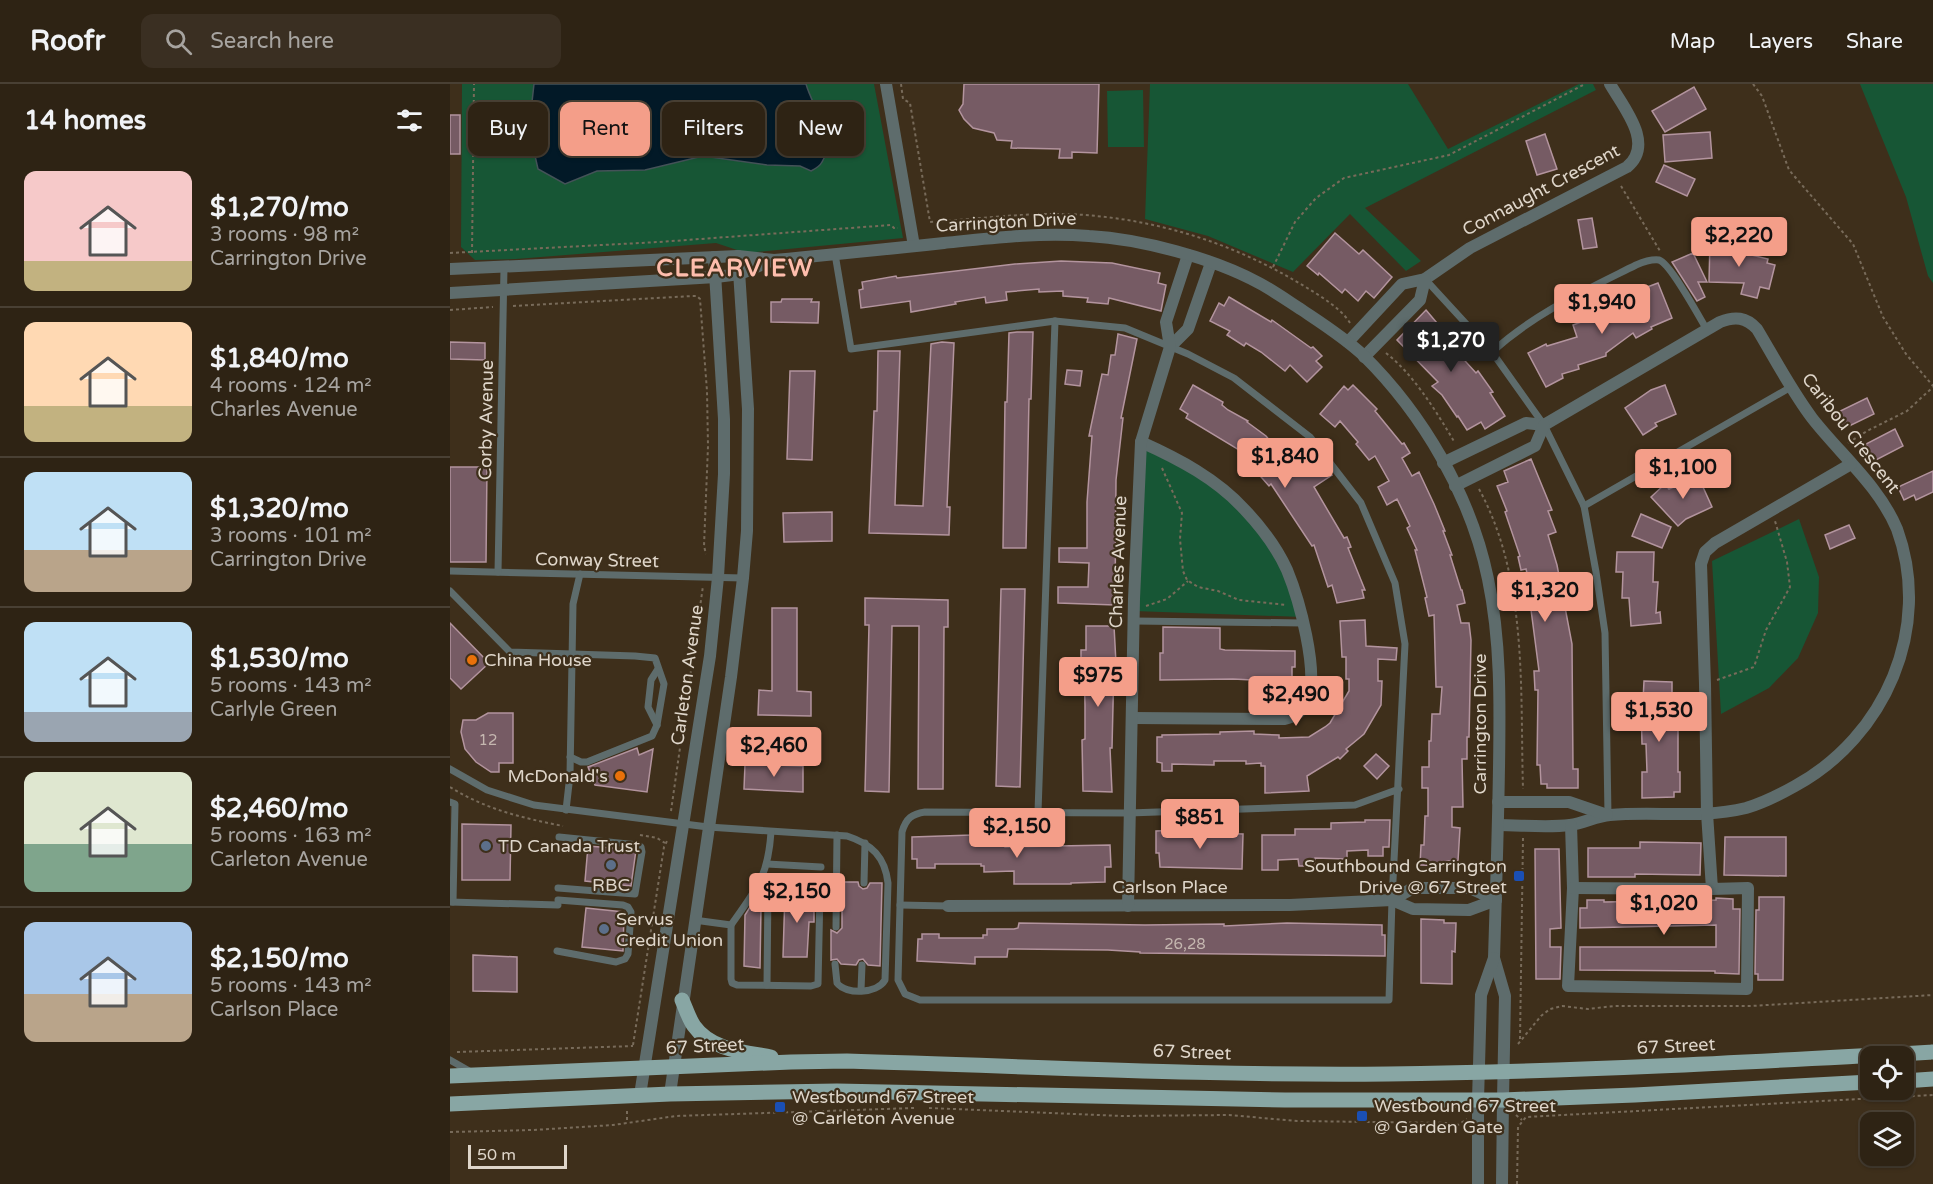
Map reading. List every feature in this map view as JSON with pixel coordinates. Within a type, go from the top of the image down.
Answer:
[{"type":"main road","points":[[682,1000],[692,1024],[708,1040],[725,1048],[791,1062]]},
{"type":"main road","name":"67 Street","points":[[450,1076],[847,1061],[1285,1074],[1478,1073],[1635,1068],[1933,1052]]},
{"type":"main road","points":[[1914,1080],[1933,1079]]},
{"type":"main road","points":[[450,1104],[640,1095],[837,1091],[1285,1100],[1503,1100],[1860,1083]]},
{"type":"street","points":[[886,84],[914,246]]},
{"type":"street","name":"Connaught Crescent","points":[[1348,342],[1402,284],[1425,279],[1470,248],[1627,167],[1634,161],[1638,155],[1639,139],[1610,84]]},
{"type":"street","name":"Carrington Drive","points":[[450,269],[738,256],[774,260],[1000,237],[1057,234],[1092,236],[1155,246],[1188,255],[1258,282],[1348,342],[1364,357],[1411,412],[1455,486],[1481,550],[1488,577],[1497,634],[1500,687],[1496,900],[1494,957],[1481,995],[1478,1184]]},
{"type":"street","name":"Charles Avenue","points":[[1128,906],[1134,606],[1141,442],[1170,347],[1166,322],[1188,255]]},
{"type":"street","points":[[670,1094],[731,677],[743,578],[748,465],[745,356],[738,256]]},
{"type":"street","name":"Carleton Avenue","points":[[640,1095],[710,656],[718,577],[724,430],[714,257]]},
{"type":"street","name":"Carrington Drive","points":[[450,293],[716,277],[740,274],[774,260]]},
{"type":"street","name":"Charles Avenue","points":[[1170,347],[1188,329],[1211,263]]},
{"type":"street","points":[[1364,357],[1420,300],[1425,279]]},
{"type":"street","name":"Caribou Crescent","points":[[1455,486],[1535,446],[1544,425],[1720,322],[1734,318],[1750,322],[1757,329],[1811,417],[1871,486],[1897,528],[1907,560],[1912,604],[1906,647],[1900,669],[1869,724],[1841,755],[1825,768],[1762,802],[1727,811],[1608,815],[1571,825],[1498,825]]},
{"type":"street","name":"Caribou Crescent","points":[[1443,463],[1526,423],[1544,425]]},
{"type":"street","points":[[1132,718],[1284,720],[1303,709],[1310,693],[1310,671],[1299,605],[1286,569],[1271,543],[1244,509],[1219,486],[1184,462],[1141,442]]},
{"type":"street","points":[[1712,889],[1707,813],[1706,684],[1700,571],[1703,557],[1714,543],[1851,464]]},
{"type":"street","name":"Caribou Crescent","points":[[1498,802],[1569,802],[1608,815]]},
{"type":"street","points":[[1571,825],[1573,888],[1568,986],[1747,989],[1748,888],[1573,888]]},
{"type":"street","name":"Carlson Place","points":[[1392,900],[1413,888],[1470,888],[1496,900]]},
{"type":"street","name":"Carlson Place","points":[[948,906],[1290,905],[1392,900],[1413,909],[1469,910],[1496,900]]},
{"type":"street","name":"Carrington Drive","points":[[1494,957],[1505,996],[1502,1184]]},
{"type":"lane","points":[[835,254],[851,349],[1055,321],[1125,328],[1234,378],[1310,437],[1361,503],[1395,583],[1405,644],[1399,789],[1392,900],[1389,999],[912,998],[905,994],[898,980],[902,832],[908,818],[915,814],[926,812],[1129,813],[1355,805],[1399,789]]},
{"type":"lane","points":[[1492,352],[1524,325],[1550,309],[1643,262],[1659,260],[1670,269],[1707,330]]},
{"type":"lane","name":"Corby Avenue","points":[[498,572],[504,268]]},
{"type":"lane","points":[[1425,279],[1492,352],[1544,425],[1584,506],[1605,633],[1608,815]]},
{"type":"lane","points":[[1038,812],[1055,321]]},
{"type":"lane","points":[[1584,506],[1791,387]]},
{"type":"lane","name":"Conway Street","points":[[450,571],[743,578]]},
{"type":"lane","points":[[566,810],[570,757],[573,604],[580,574]]},
{"type":"lane","points":[[450,591],[510,652],[656,658],[664,684],[657,725],[652,736],[587,762],[570,757]]},
{"type":"lane","points":[[1134,621],[1303,623]]},
{"type":"lane","points":[[657,725],[648,707],[651,680],[658,669]]},
{"type":"lane","points":[[450,769],[480,787],[507,798],[534,805],[708,827],[847,836],[865,843],[879,856],[886,870],[888,884],[885,980],[877,989],[844,989],[837,983],[835,964]]},
{"type":"lane","points":[[450,802],[455,804],[452,902],[558,902],[623,905],[631,912],[626,959],[616,962],[557,951]]},
{"type":"lane","points":[[760,884],[818,889],[821,897],[821,933],[818,984],[811,986],[767,985],[732,983],[731,980],[731,925],[760,884],[768,864],[771,832]]},
{"type":"lane","points":[[836,927],[837,836]]},
{"type":"lane","points":[[558,888],[634,894],[642,852],[638,845],[559,837]]},
{"type":"lane","points":[[864,883],[865,843]]},
{"type":"lane","points":[[768,864],[821,867]]},
{"type":"lane","points":[[767,985],[768,886]]},
{"type":"lane","points":[[900,905],[948,906]]},
{"type":"lane","points":[[694,920],[731,925]]},
{"type":"lane","points":[[861,990],[862,965]]},
{"type":"lane","points":[[450,1060],[476,1074]]},
{"type":"path","points":[[472,253],[474,84]]},
{"type":"path","points":[[901,84],[903,99],[910,104],[930,222],[927,226]]},
{"type":"path","points":[[1273,268],[1295,222],[1316,198],[1344,178],[1449,155],[1585,84]]},
{"type":"path","points":[[1753,84],[1762,96],[1789,170],[1852,244],[1883,317],[1906,354],[1933,387],[1907,411],[1867,431],[1839,451]]},
{"type":"path","points":[[1621,186],[1660,249],[1663,262]]},
{"type":"path","points":[[930,222],[1065,214],[1156,224],[1230,249],[1273,268],[1326,300],[1349,320],[1351,325]]},
{"type":"path","points":[[450,253],[648,243],[891,225],[894,228]]},
{"type":"path","points":[[1182,240],[1185,233]]},
{"type":"path","points":[[697,296],[699,292]]},
{"type":"path","points":[[520,306],[697,296]]},
{"type":"path","points":[[697,296],[702,303],[707,391],[708,446],[704,546],[708,556]]},
{"type":"path","points":[[450,310],[487,307]]},
{"type":"path","points":[[1381,352],[1386,353],[1421,392],[1455,443],[1454,448]]},
{"type":"path","points":[[1162,468],[1182,513],[1180,539],[1184,575],[1188,581],[1198,587],[1218,591],[1239,600],[1299,605]]},
{"type":"path","points":[[1474,485],[1479,489],[1496,529],[1511,587],[1519,664],[1523,789],[1521,794]]},
{"type":"path","points":[[1706,684],[1754,667],[1766,630],[1790,587],[1787,562],[1772,510]]},
{"type":"path","points":[[1134,606],[1158,603],[1173,595],[1188,581]]},
{"type":"path","points":[[671,804],[701,597]]},
{"type":"path","points":[[450,787],[485,806],[541,822]]},
{"type":"path","points":[[1520,836],[1524,840],[1520,1039]]},
{"type":"path","points":[[635,1054],[633,1045],[664,847],[667,840]]},
{"type":"path","points":[[1517,1044],[1540,1016],[1550,1009],[1562,1006],[1588,1009],[1614,1006],[1751,1006],[1933,995]]},
{"type":"path","points":[[450,1053],[633,1045]]},
{"type":"path","points":[[1516,1184],[1518,1127],[1526,1117],[1933,1095]]},
{"type":"path","points":[[627,1105],[627,1123]]},
{"type":"path","points":[[450,1132],[533,1130],[627,1123],[679,1116],[918,1108]]},
{"type":"path","points":[[930,1108],[1121,1116],[1229,1114],[1297,1121],[1452,1123],[1458,1125],[1460,1123]]},
{"type":"path","points":[[679,1116],[680,1110]]},
{"type":"path","points":[[1518,1117],[1522,1120]]},
{"type":"green space","points":[[462,84],[874,84],[903,238],[746,253],[716,243],[516,259],[475,260],[461,247]]},
{"type":"green space","points":[[1150,84],[1408,84],[1448,149],[1579,84],[1593,84],[1596,90],[1365,208],[1421,261],[1406,271],[1350,214],[1293,272],[1208,236],[1145,219]]},
{"type":"green space","points":[[1860,84],[1933,84],[1933,283],[1928,276],[1906,197]]},
{"type":"green space","points":[[1143,90],[1144,147],[1108,147],[1107,91]]},
{"type":"green space","points":[[1141,442],[1219,486],[1271,543],[1302,617],[1134,611]]},
{"type":"green space","points":[[1799,519],[1819,577],[1818,613],[1798,658],[1769,688],[1721,714],[1712,561]]},
{"type":"water","points":[[534,84],[806,84],[813,102],[777,102],[777,156],[825,156],[820,165],[811,171],[800,166],[767,165],[703,156],[645,170],[597,171],[565,184],[538,169],[535,156],[548,156],[548,102],[532,102]]},
{"type":"building","points":[[964,84],[1099,84],[1097,153],[1072,152],[1072,158],[1059,158],[1060,149],[1011,148],[1012,141],[997,140],[994,133],[973,128],[964,119],[959,110],[963,104]]},
{"type":"building","points":[[1694,87],[1706,109],[1665,132],[1652,111]]},
{"type":"building","points":[[450,115],[460,115],[460,154],[450,154]]},
{"type":"building","points":[[1710,132],[1712,158],[1665,162],[1663,135]]},
{"type":"building","points":[[1545,134],[1557,169],[1537,175],[1526,141]]},
{"type":"building","points":[[1664,165],[1695,179],[1687,196],[1656,182]]},
{"type":"building","points":[[1592,218],[1597,247],[1583,249],[1578,220]]},
{"type":"building","points":[[1335,233],[1359,254],[1363,250],[1392,277],[1374,298],[1366,291],[1358,301],[1345,289],[1342,293],[1307,266]]},
{"type":"building","points":[[1710,241],[1735,242],[1735,251],[1768,259],[1767,263],[1775,265],[1769,289],[1760,287],[1757,298],[1741,294],[1744,283],[1709,282]]},
{"type":"building","points":[[1693,253],[1707,282],[1698,282],[1705,297],[1697,301],[1672,262]]},
{"type":"building","points":[[1061,261],[1112,263],[1160,273],[1158,283],[1166,285],[1161,311],[1109,298],[1108,304],[1087,302],[1088,298],[1063,296],[1063,291],[1039,292],[1039,289],[1006,292],[1007,300],[986,303],[985,297],[911,312],[910,301],[861,308],[859,290],[863,289],[862,282],[896,276],[897,278]]},
{"type":"building","points":[[1658,283],[1672,318],[1651,327],[1652,329],[1636,338],[1633,333],[1606,353],[1606,356],[1578,365],[1579,369],[1562,374],[1563,378],[1546,387],[1528,353],[1546,344],[1547,346],[1577,337],[1573,325],[1603,314],[1643,291],[1642,289]]},
{"type":"building","points":[[1229,297],[1271,322],[1272,320],[1311,348],[1313,347],[1322,356],[1316,361],[1322,367],[1307,382],[1290,365],[1285,371],[1261,352],[1246,343],[1244,346],[1227,335],[1230,331],[1210,321],[1219,303],[1224,306]]},
{"type":"building","points":[[782,299],[812,299],[811,302],[819,302],[818,323],[771,322],[771,302],[781,302]]},
{"type":"building","points":[[1426,310],[1459,349],[1456,351],[1476,373],[1478,371],[1493,392],[1490,393],[1505,416],[1485,429],[1481,422],[1467,430],[1442,395],[1432,386],[1438,382],[1397,340]]},
{"type":"building","points":[[1033,332],[1031,399],[1029,399],[1026,548],[1003,548],[1005,402],[1007,402],[1009,333]]},
{"type":"building","points":[[1118,334],[1137,339],[1121,418],[1123,418],[1116,480],[1115,605],[1058,603],[1058,587],[1088,587],[1089,563],[1059,562],[1059,548],[1087,548],[1087,502],[1092,436],[1089,436],[1102,374],[1108,375],[1111,355],[1115,355]]},
{"type":"building","points":[[450,342],[485,343],[485,360],[450,359]]},
{"type":"building","points":[[954,343],[947,507],[950,507],[949,535],[869,533],[874,411],[877,411],[878,351],[900,351],[895,505],[923,506],[931,344]]},
{"type":"building","points":[[1067,370],[1082,371],[1080,386],[1065,384]]},
{"type":"building","points":[[790,371],[815,371],[812,460],[787,459]]},
{"type":"building","points":[[1193,385],[1223,402],[1222,405],[1228,410],[1248,421],[1266,436],[1286,460],[1288,458],[1303,475],[1323,463],[1332,475],[1314,487],[1344,538],[1347,537],[1351,547],[1348,548],[1365,590],[1362,590],[1364,598],[1337,603],[1332,585],[1328,587],[1314,545],[1312,546],[1271,484],[1269,486],[1249,464],[1252,461],[1236,448],[1186,418],[1188,414],[1180,409]]},
{"type":"building","points":[[1353,385],[1377,409],[1375,411],[1410,453],[1402,458],[1412,476],[1419,472],[1445,531],[1443,531],[1465,603],[1457,605],[1461,623],[1469,623],[1471,640],[1469,737],[1467,737],[1467,759],[1462,759],[1463,807],[1452,807],[1452,827],[1460,828],[1458,861],[1447,861],[1447,866],[1420,865],[1421,845],[1424,845],[1425,816],[1428,816],[1428,788],[1422,788],[1422,767],[1429,767],[1432,714],[1440,714],[1442,687],[1436,687],[1434,615],[1429,616],[1425,598],[1427,597],[1415,550],[1417,550],[1407,528],[1410,526],[1397,499],[1387,505],[1378,487],[1389,481],[1375,456],[1369,460],[1356,444],[1358,442],[1340,421],[1335,427],[1320,414],[1344,386],[1348,390]]},
{"type":"building","points":[[1665,385],[1676,414],[1655,423],[1657,426],[1643,435],[1625,408],[1651,390]]},
{"type":"building","points":[[1867,398],[1874,414],[1841,430],[1834,414]]},
{"type":"building","points":[[1895,429],[1903,446],[1874,461],[1866,444]]},
{"type":"building","points":[[1531,459],[1552,510],[1548,511],[1556,532],[1548,535],[1557,565],[1572,644],[1573,769],[1578,769],[1578,788],[1547,788],[1547,784],[1541,784],[1540,765],[1537,765],[1538,690],[1535,690],[1534,671],[1539,671],[1530,602],[1534,602],[1526,569],[1521,570],[1518,557],[1520,556],[1497,486],[1508,482],[1504,471]]},
{"type":"building","points":[[450,467],[487,467],[486,562],[450,562]]},
{"type":"building","points":[[1933,471],[1933,492],[1916,500],[1914,495],[1904,500],[1898,487]]},
{"type":"building","points":[[1698,476],[1712,507],[1686,519],[1678,526],[1651,497],[1665,484],[1669,489]]},
{"type":"building","points":[[832,512],[832,541],[784,542],[783,513]]},
{"type":"building","points":[[1641,514],[1671,527],[1662,548],[1632,536]]},
{"type":"building","points":[[1849,525],[1855,538],[1830,549],[1825,535]]},
{"type":"building","points":[[1617,552],[1654,552],[1653,582],[1658,582],[1656,613],[1660,612],[1661,623],[1631,626],[1629,598],[1622,598],[1623,572],[1616,572]]},
{"type":"building","points":[[1001,589],[1025,589],[1020,787],[996,786]]},
{"type":"building","points":[[865,598],[948,600],[948,627],[944,627],[943,789],[918,789],[919,626],[892,626],[889,792],[865,791],[869,625],[865,625]]},
{"type":"building","points":[[772,608],[797,608],[797,691],[811,692],[811,716],[758,715],[759,690],[772,691]]},
{"type":"building","points":[[1365,620],[1366,646],[1397,648],[1396,660],[1378,659],[1378,681],[1382,681],[1381,705],[1364,734],[1346,749],[1348,751],[1340,759],[1338,757],[1307,776],[1309,791],[1265,793],[1265,766],[1261,766],[1261,763],[1214,761],[1214,765],[1172,764],[1172,771],[1162,771],[1162,763],[1157,762],[1157,737],[1162,737],[1162,735],[1254,731],[1254,734],[1279,735],[1279,738],[1309,737],[1325,727],[1330,723],[1349,691],[1349,679],[1346,679],[1346,657],[1342,657],[1340,621]]},
{"type":"building","points":[[450,623],[489,663],[461,689],[450,678]]},
{"type":"building","points":[[1086,626],[1114,626],[1116,663],[1114,663],[1112,748],[1110,748],[1112,792],[1083,791],[1082,740],[1085,739],[1085,705],[1084,663],[1081,663],[1081,650],[1086,650]]},
{"type":"building","points":[[1163,627],[1220,628],[1220,649],[1225,650],[1295,651],[1292,682],[1233,679],[1160,680]]},
{"type":"building","points":[[1644,681],[1672,682],[1672,696],[1668,696],[1669,724],[1678,725],[1678,772],[1680,772],[1680,792],[1674,792],[1674,797],[1642,798],[1642,772],[1647,772],[1646,744],[1642,744],[1641,701],[1643,701]]},
{"type":"building","points":[[488,713],[513,713],[513,763],[499,763],[499,772],[491,772],[476,762],[465,749],[461,732],[463,720],[476,720]]},
{"type":"building","name":"McDonald's","points":[[637,748],[639,755],[653,749],[647,792],[595,785],[588,767]]},
{"type":"building","points":[[1376,754],[1389,766],[1377,779],[1364,766]]},
{"type":"building","points":[[745,764],[803,766],[803,792],[744,789]]},
{"type":"building","points":[[1365,820],[1390,820],[1389,847],[1383,847],[1383,856],[1368,856],[1368,850],[1347,851],[1347,859],[1315,858],[1315,866],[1299,866],[1298,859],[1278,860],[1278,870],[1262,870],[1262,835],[1295,835],[1295,829],[1331,829],[1331,823],[1365,822]]},
{"type":"building","name":"TD Canada Trust","points":[[462,824],[511,825],[510,880],[462,880]]},
{"type":"building","points":[[1182,830],[1182,832],[1243,834],[1242,869],[1160,867],[1159,853],[1156,853],[1156,831]]},
{"type":"building","points":[[972,835],[972,844],[1005,843],[1005,847],[1110,845],[1111,867],[1105,867],[1105,882],[1014,884],[1014,871],[984,872],[984,866],[981,864],[935,864],[935,868],[917,868],[917,859],[912,859],[912,837]]},
{"type":"building","points":[[1725,837],[1786,837],[1786,876],[1724,875]]},
{"type":"building","points":[[1640,842],[1701,843],[1700,875],[1635,874],[1635,877],[1588,877],[1588,848],[1640,848]]},
{"type":"building","name":"RBC","points":[[588,846],[636,850],[631,886],[585,881]]},
{"type":"building","points":[[1535,849],[1559,849],[1561,928],[1550,929],[1550,947],[1561,947],[1560,979],[1536,979]]},
{"type":"building","points":[[842,882],[858,882],[863,889],[867,888],[870,883],[882,883],[880,966],[868,965],[863,959],[859,960],[856,965],[841,964],[837,959],[831,960],[831,930],[837,933],[842,928]]},
{"type":"building","points":[[785,892],[806,892],[814,900],[814,922],[809,922],[807,957],[783,957]]},
{"type":"building","points":[[1759,897],[1784,897],[1783,980],[1758,980],[1758,974],[1755,974],[1756,910],[1759,910]]},
{"type":"building","points":[[1716,898],[1733,899],[1733,909],[1740,909],[1739,974],[1715,973],[1715,971],[1580,970],[1580,947],[1716,947],[1716,925],[1580,928],[1580,908],[1587,908],[1587,900],[1604,900],[1604,902],[1716,900]]},
{"type":"building","points":[[750,907],[761,907],[760,968],[744,966],[745,915]]},
{"type":"building","name":"Servus Credit Union","points":[[586,908],[624,912],[623,951],[582,947]]},
{"type":"building","points":[[1421,919],[1456,923],[1455,952],[1452,951],[1452,984],[1421,983]]},
{"type":"building","points":[[1019,923],[1224,924],[1224,926],[1287,923],[1382,925],[1382,935],[1385,935],[1385,956],[1008,949],[1007,957],[975,957],[975,964],[917,961],[918,939],[922,939],[922,934],[939,934],[939,938],[983,938],[983,935],[987,935],[987,929],[1014,929],[1018,928]]},
{"type":"building","points":[[473,955],[517,957],[517,992],[473,991]]},
{"type":"place","name":"China House","points":[[472,660]]},
{"type":"place","name":"McDonald's","points":[[620,776]]},
{"type":"place","name":"TD Canada Trust","points":[[486,846]]},
{"type":"place","name":"RBC","points":[[611,865]]},
{"type":"place","name":"Southbound Carrington Drive @ 67 Street","points":[[1519,876]]},
{"type":"place","name":"Servus Credit Union","points":[[604,929]]},
{"type":"place","name":"Westbound 67 Street @ Carleton Avenue","points":[[780,1107]]},
{"type":"place","name":"Westbound 67 Street @ Garden Gate","points":[[1362,1116]]},
{"type":"district","name":"CLEARVIEW","points":[[735,268]]}]
